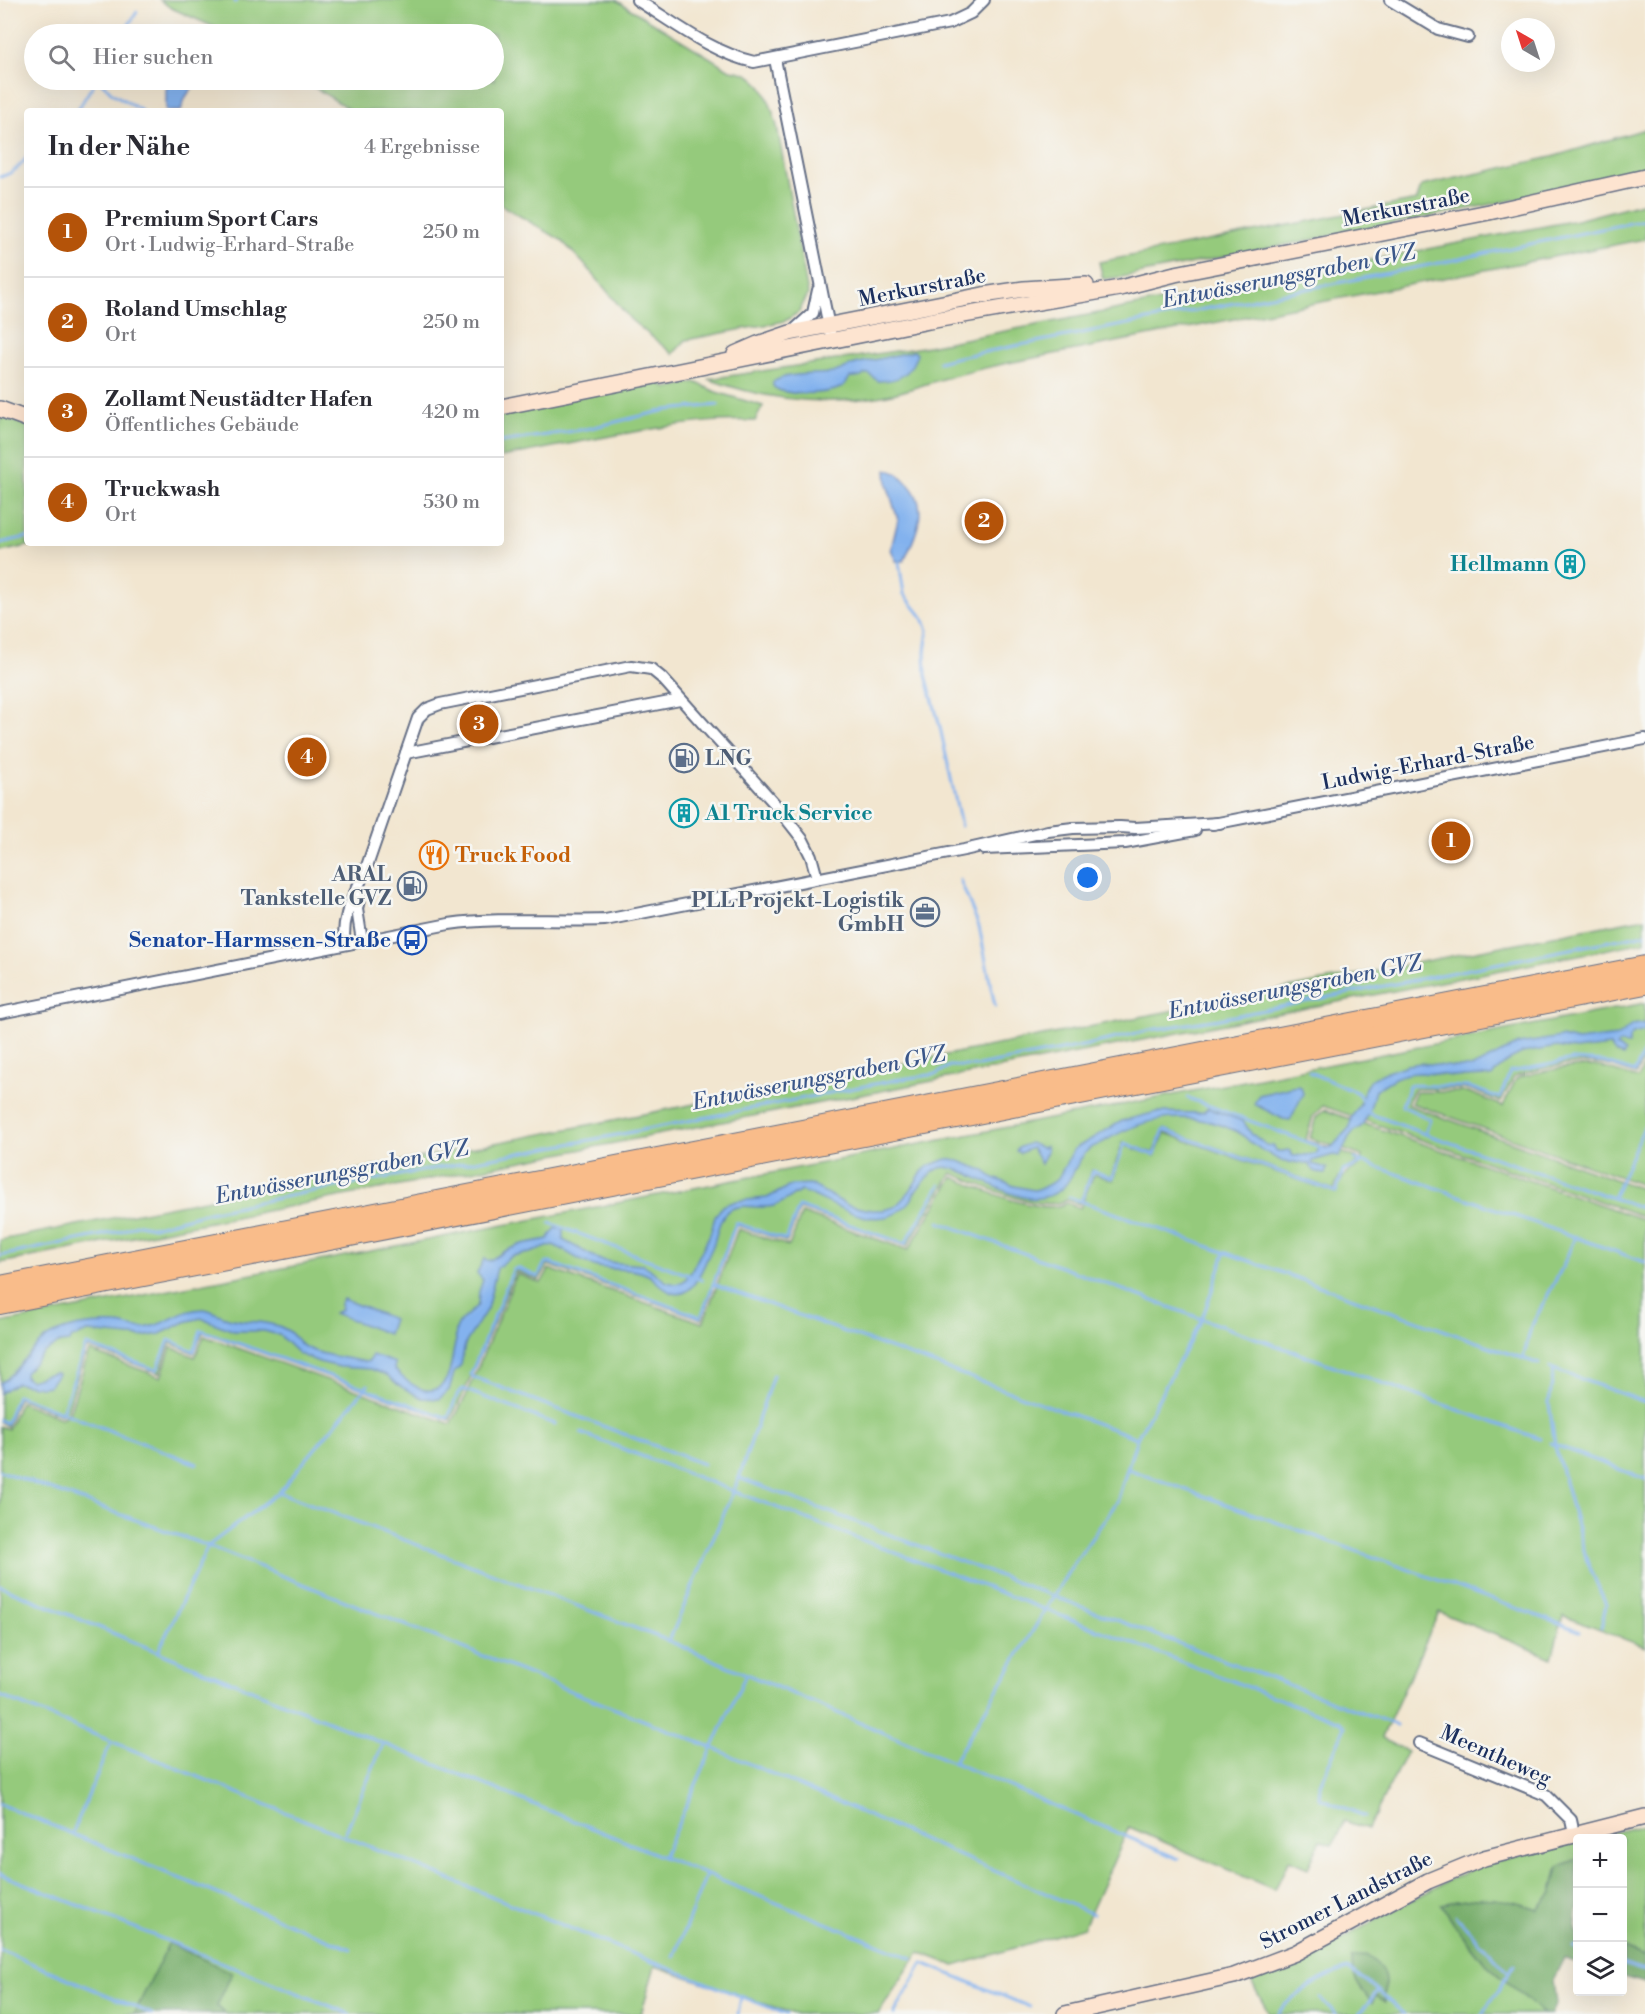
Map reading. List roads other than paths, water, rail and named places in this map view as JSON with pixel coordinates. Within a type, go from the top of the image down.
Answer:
[{"type":"highway","points":[[0,1286],[1645,966]]},
{"type":"highway","points":[[0,1304],[1645,984]]},
{"type":"street","points":[[637,0],[713,46],[733,56],[754,62],[950,23],[971,13],[984,0]]},
{"type":"street","points":[[1390,0],[1438,29],[1468,37]]},
{"type":"street","points":[[775,59],[830,334]]},
{"type":"street","name":"Merkurstraße","points":[[504,406],[683,371],[1024,289],[1174,274],[1467,217],[1645,177]]},
{"type":"street","points":[[790,333],[813,313],[819,278]]},
{"type":"street","name":"Merkurstraße","points":[[683,371],[718,361],[790,333],[830,334]]},
{"type":"street","points":[[0,409],[24,419]]},
{"type":"street","points":[[345,944],[343,932],[345,920],[364,873],[418,718],[427,709],[440,704],[632,666],[651,669],[662,678],[774,803],[803,840],[811,856],[817,878]]},
{"type":"street","points":[[406,753],[681,700]]},
{"type":"street","name":"Ludwig-Erhard-Straße","points":[[964,850],[1125,843],[1184,832],[1220,822],[1645,739]]},
{"type":"street","name":"Ludwig-Erhard-Straße","points":[[0,1013],[345,944],[484,920],[605,920],[1064,829],[1120,826],[1135,828],[1220,822]]},
{"type":"street","points":[[362,941],[357,909],[364,873]]},
{"type":"street","name":"Meentheweg","points":[[1419,1743],[1546,1795],[1571,1820],[1574,1834]]},
{"type":"street","name":"Stromer Landstraße","points":[[1574,1834],[1645,1817]]},
{"type":"street","name":"Stromer Landstraße","points":[[1065,2014],[1254,1970],[1306,1948],[1428,1881],[1455,1869],[1493,1855],[1573,1834]]},
{"type":"water","points":[[166,90],[191,90],[182,108],[166,108]]},
{"type":"water","points":[[914,351],[917,354],[911,367],[904,375],[893,380],[878,381],[869,374],[865,374],[861,377],[850,377],[840,388],[816,393],[786,392],[773,386],[773,382],[786,377],[832,373],[855,364]]},
{"type":"water","points":[[886,470],[895,472],[914,491],[920,510],[917,530],[904,561],[896,561],[891,549],[898,520],[887,484]]},
{"type":"water","points":[[1645,1023],[1645,1031],[1633,1034],[1629,1039],[1629,1045],[1618,1044],[1616,1047],[1625,1052],[1623,1056],[1615,1053],[1610,1046],[1575,1050],[1557,1047],[1522,1053],[1512,1058],[1492,1077],[1412,1073],[1395,1078],[1375,1090],[1362,1126],[1349,1137],[1340,1156],[1333,1155],[1312,1161],[1312,1164],[1327,1168],[1325,1174],[1315,1172],[1309,1164],[1282,1161],[1238,1132],[1219,1124],[1186,1118],[1169,1118],[1121,1132],[1089,1149],[1083,1155],[1066,1185],[1051,1195],[1039,1198],[1028,1198],[1015,1194],[948,1167],[940,1168],[929,1175],[903,1208],[892,1215],[879,1218],[852,1213],[802,1191],[774,1206],[734,1208],[722,1217],[714,1244],[698,1277],[691,1288],[681,1293],[671,1292],[648,1275],[592,1265],[553,1245],[512,1256],[497,1268],[487,1309],[465,1344],[461,1365],[454,1373],[449,1390],[439,1399],[422,1398],[398,1385],[388,1376],[371,1369],[340,1367],[299,1354],[279,1335],[264,1331],[234,1331],[201,1318],[185,1322],[160,1334],[141,1337],[88,1332],[44,1352],[25,1373],[25,1377],[30,1380],[55,1372],[58,1374],[49,1386],[16,1383],[0,1393],[0,1383],[13,1373],[38,1345],[60,1331],[100,1324],[147,1327],[187,1312],[204,1309],[225,1317],[264,1323],[287,1330],[304,1347],[321,1353],[365,1362],[369,1361],[372,1355],[395,1363],[394,1369],[408,1381],[415,1386],[431,1390],[444,1383],[450,1369],[456,1329],[478,1305],[483,1280],[477,1273],[484,1259],[489,1261],[522,1244],[548,1239],[556,1228],[563,1230],[563,1240],[600,1260],[644,1265],[667,1282],[676,1284],[684,1281],[691,1272],[722,1206],[736,1201],[767,1198],[792,1185],[810,1184],[847,1205],[883,1210],[895,1207],[928,1166],[953,1159],[983,1170],[994,1178],[1014,1186],[1040,1189],[1057,1180],[1074,1149],[1122,1121],[1157,1112],[1199,1113],[1208,1108],[1243,1121],[1251,1133],[1266,1145],[1274,1146],[1278,1151],[1289,1150],[1293,1156],[1316,1154],[1320,1146],[1332,1147],[1350,1127],[1351,1118],[1359,1106],[1366,1086],[1372,1079],[1384,1073],[1421,1063],[1473,1067],[1519,1044],[1561,1037],[1577,1041],[1618,1036],[1632,1025]]},
{"type":"water","points":[[1301,1087],[1303,1094],[1290,1120],[1283,1119],[1254,1104],[1259,1095]]},
{"type":"water","points":[[1030,1143],[1042,1148],[1046,1146],[1047,1151],[1041,1164],[1032,1148],[1020,1153],[1016,1151]]},
{"type":"water","points":[[343,1299],[393,1319],[388,1334],[334,1313],[341,1310],[340,1304]]},
{"type":"waterway","points":[[129,24],[137,12]]},
{"type":"waterway","points":[[79,108],[90,90]]},
{"type":"waterway","points":[[109,90],[137,108]]},
{"type":"waterway","points":[[0,177],[15,170],[24,160]]},
{"type":"waterway","name":"Entwässerungsgraben GVZ","points":[[939,362],[1645,220]]},
{"type":"waterway","name":"Entwässerungsgraben GVZ","points":[[504,442],[586,429],[666,410],[718,405]]},
{"type":"waterway","name":"Entwässerungsgraben GVZ","points":[[0,543],[24,538]]},
{"type":"waterway","points":[[899,562],[904,594],[923,618],[928,630],[925,652],[926,675],[940,727],[961,826]]},
{"type":"waterway","points":[[960,880],[979,926],[995,1006]]},
{"type":"waterway","name":"Entwässerungsgraben GVZ","points":[[0,1256],[121,1231],[139,1224],[153,1227],[209,1212],[318,1190],[617,1135],[895,1080],[937,1074],[949,1066],[978,1066],[1150,1030],[1219,1019],[1645,934]]},
{"type":"waterway","points":[[1425,1134],[1430,1119],[1402,1106],[1409,1085],[1469,1087],[1500,1098],[1510,1072],[1573,1060],[1603,1062],[1635,1072],[1645,1049]]},
{"type":"waterway","points":[[1309,1072],[1358,1093],[1363,1102]]},
{"type":"waterway","points":[[1188,1098],[1323,1148]]},
{"type":"waterway","points":[[1367,1110],[1368,1113],[1425,1134],[1645,1209]]},
{"type":"waterway","points":[[1613,1198],[1645,1125]]},
{"type":"waterway","points":[[1081,1201],[1093,1171],[1112,1178],[1125,1143],[1154,1155],[1164,1130],[1336,1192],[1343,1171],[1362,1163]]},
{"type":"waterway","points":[[1355,1159],[1645,1262]]},
{"type":"waterway","points":[[703,1464],[473,1377],[471,1374],[513,1270],[517,1268],[538,1277],[545,1263],[550,1263],[701,1317],[736,1223],[786,1240],[799,1207],[905,1244],[940,1185]]},
{"type":"waterway","points":[[1069,1197],[1539,1364]]},
{"type":"waterway","points":[[939,1222],[1202,1319],[1540,1439]]},
{"type":"waterway","points":[[550,1223],[702,1280]]},
{"type":"waterway","points":[[1523,1359],[1531,1327],[1563,1266],[1575,1237]]},
{"type":"waterway","points":[[953,1763],[1070,1569],[1117,1502],[1137,1438],[1202,1319],[1225,1253]]},
{"type":"waterway","points":[[713,1284],[1137,1438]]},
{"type":"waterway","points":[[62,1412],[86,1345],[157,1370],[169,1340],[194,1351],[201,1330],[448,1418],[458,1393],[463,1389],[555,1424]]},
{"type":"waterway","points":[[1550,1368],[1645,1402]]},
{"type":"waterway","points":[[1554,1369],[1549,1403],[1555,1446],[1587,1561],[1606,1604],[1601,1628]]},
{"type":"waterway","points":[[669,1641],[739,1478],[773,1375]]},
{"type":"waterway","points":[[368,1385],[279,1492],[208,1546],[158,1652],[912,1958]]},
{"type":"waterway","points":[[0,1420],[6,1423],[17,1395],[197,1464]]},
{"type":"waterway","points":[[581,1433],[1340,1722],[1345,1727],[1320,1784],[1319,1798],[1365,1816]]},
{"type":"waterway","points":[[1550,1443],[1645,1479]]},
{"type":"waterway","points":[[1128,1469],[1580,1631]]},
{"type":"waterway","points":[[0,1471],[208,1546],[713,1748],[1093,1914]]},
{"type":"waterway","points":[[739,1478],[1396,1725]]},
{"type":"waterway","points":[[279,1492],[669,1641],[1179,1859]]},
{"type":"waterway","points":[[0,1586],[158,1652]]},
{"type":"waterway","points":[[663,1857],[746,1674]]},
{"type":"waterway","points":[[0,1696],[786,2014]]},
{"type":"waterway","points":[[72,1834],[111,1742]]},
{"type":"waterway","points":[[344,1836],[383,1744]]},
{"type":"waterway","points":[[0,1804],[351,1949]]},
{"type":"waterway","points":[[0,1874],[350,2014]]},
{"type":"waterway","points":[[674,1957],[706,1875]]},
{"type":"waterway","points":[[1456,1916],[1509,1973]]},
{"type":"waterway","points":[[0,1950],[152,2014]]},
{"type":"waterway","points":[[894,2014],[923,1963],[1030,2007]]},
{"type":"waterway","points":[[1483,2014],[1514,1965]]},
{"type":"waterway","points":[[1627,1966],[1645,1971]]},
{"type":"waterway","points":[[1278,2014],[1299,1993],[1347,1969],[1368,1982],[1404,2014]]},
{"type":"waterway","points":[[1359,2014],[1378,1991]]},
{"type":"waterway","points":[[738,2014],[741,1997]]},
{"type":"waterway","points":[[1320,1998],[1336,2014]]},
{"type":"place","name":"Roland Umschlag","points":[[984,521]]},
{"type":"place","name":"Hellmann","points":[[1570,564]]},
{"type":"place","name":"Zollamt Neustädter Hafen","points":[[479,724]]},
{"type":"place","name":"Truckwash","points":[[307,757]]},
{"type":"place","name":"LNG","points":[[684,758]]},
{"type":"place","name":"A1 Truck Service","points":[[684,813]]},
{"type":"place","name":"Premium Sport Cars","points":[[1451,841]]},
{"type":"place","name":"Truck Food","points":[[434,855]]},
{"type":"place","name":"ARAL Tankstelle GVZ","points":[[412,886]]},
{"type":"place","name":"PLL Projekt-Logistik GmbH","points":[[925,912]]},
{"type":"place","name":"Senator-Harmssen-Straße","points":[[412,940]]}]
